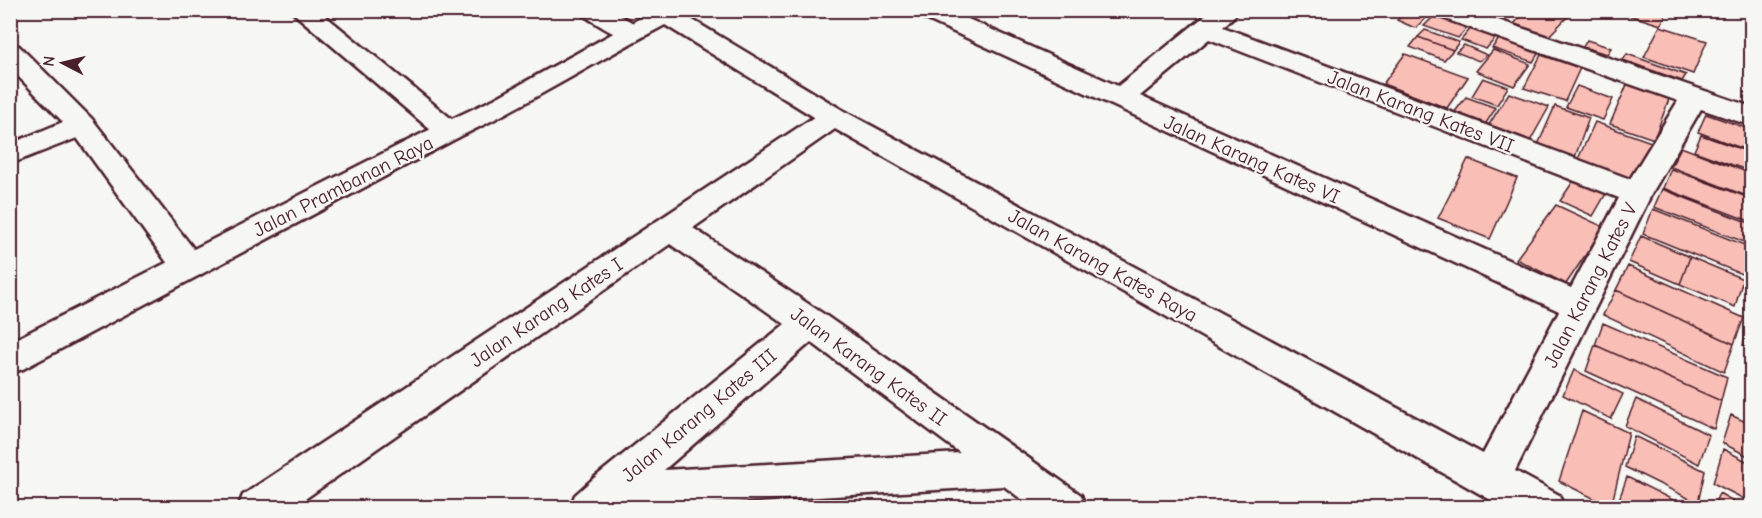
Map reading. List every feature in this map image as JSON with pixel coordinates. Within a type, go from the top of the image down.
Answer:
[{"type":"street","points":[[302,10],[449,131]]},
{"type":"street","points":[[592,10],[631,32]]},
{"type":"street","name":"Jalan Karang Kates VI","points":[[926,10],[1579,306]]},
{"type":"street","points":[[964,28],[990,10]]},
{"type":"street","points":[[1120,99],[1228,10]]},
{"type":"street","points":[[1443,10],[1752,117]]},
{"type":"street","name":"Jalan Prambanan Raya","points":[[10,359],[449,131],[504,105],[631,32],[671,13]]},
{"type":"street","name":"Jalan Karang Kates Raya","points":[[671,13],[834,117],[1544,507]]},
{"type":"street","name":"Jalan Karang Kates VII","points":[[1206,29],[1637,193]]},
{"type":"street","points":[[10,52],[82,125],[188,266]]},
{"type":"street","name":"Jalan Karang Kates V","points":[[1491,478],[1637,193],[1695,96]]},
{"type":"street","name":"Jalan Karang Kates I","points":[[258,507],[834,117]]},
{"type":"street","points":[[10,155],[82,125]]},
{"type":"street","name":"Jalan Karang Kates II","points":[[670,228],[810,323],[1066,507]]},
{"type":"street","name":"Jalan Karang Kates III","points":[[599,499],[810,323]]},
{"type":"street","points":[[599,499],[1011,468]]},
{"type":"building","points":[[1409,10],[1433,12],[1415,28],[1397,20]]},
{"type":"building","points":[[1527,10],[1573,11],[1544,41],[1510,28]]},
{"type":"building","points":[[1612,10],[1667,10],[1661,25]]},
{"type":"building","points":[[1437,13],[1470,25],[1458,38],[1424,26]]},
{"type":"building","points":[[1473,26],[1498,35],[1486,49],[1461,40]]},
{"type":"building","points":[[1660,26],[1707,41],[1693,74],[1644,57]]},
{"type":"building","points":[[1425,30],[1459,42],[1453,50],[1418,37]]},
{"type":"building","points":[[1502,35],[1541,49],[1533,62],[1492,48]]},
{"type":"building","points":[[1418,37],[1453,50],[1444,60],[1410,47]]},
{"type":"building","points":[[1587,40],[1611,48],[1607,54],[1583,47]]},
{"type":"building","points":[[1464,45],[1487,55],[1479,61],[1456,52]]},
{"type":"building","points":[[1493,50],[1530,64],[1514,86],[1476,71]]},
{"type":"building","points":[[1405,54],[1468,77],[1447,108],[1383,84]]},
{"type":"building","points":[[1627,54],[1686,75],[1682,81],[1623,60]]},
{"type":"building","points":[[1541,55],[1580,68],[1565,101],[1524,88]]},
{"type":"building","points":[[1483,78],[1508,87],[1497,105],[1472,96]]},
{"type":"building","points":[[1629,80],[1671,94],[1654,139],[1610,124]]},
{"type":"building","points":[[1577,86],[1613,99],[1603,120],[1566,107]]},
{"type":"building","points":[[1509,93],[1549,107],[1530,141],[1488,126]]},
{"type":"building","points":[[1466,97],[1496,108],[1482,129],[1451,117]]},
{"type":"building","points":[[1555,106],[1589,118],[1574,160],[1537,147]]},
{"type":"building","points":[[1706,114],[1752,130],[1752,152],[1698,132]]},
{"type":"building","points":[[1595,122],[1651,142],[1636,181],[1578,159]]},
{"type":"building","points":[[1701,135],[1752,153],[1752,172],[1694,151]]},
{"type":"building","points":[[1681,147],[1752,174],[1752,198],[1671,167]]},
{"type":"building","points":[[1468,159],[1517,178],[1490,239],[1438,218]]},
{"type":"building","points":[[1671,169],[1752,199],[1752,222],[1663,188]]},
{"type":"building","points":[[1576,177],[1608,190],[1593,216],[1560,201]]},
{"type":"building","points":[[1662,189],[1752,224],[1752,245],[1654,207]]},
{"type":"building","points":[[1556,205],[1604,227],[1566,284],[1516,259]]},
{"type":"building","points":[[1653,209],[1752,248],[1752,269],[1749,277],[1643,234]]},
{"type":"building","points":[[1641,236],[1690,257],[1680,284],[1629,262]]},
{"type":"building","points":[[1690,257],[1743,279],[1735,307],[1680,284]]},
{"type":"building","points":[[1628,266],[1744,318],[1734,344],[1616,290]]},
{"type":"building","points":[[1616,290],[1734,344],[1724,372],[1603,315]]},
{"type":"building","points":[[1752,321],[1752,350],[1743,345]]},
{"type":"building","points":[[1603,323],[1727,377],[1721,401],[1595,345]]},
{"type":"building","points":[[1595,345],[1721,401],[1714,429],[1586,371]]},
{"type":"building","points":[[1574,370],[1623,394],[1611,419],[1563,395]]},
{"type":"building","points":[[1636,399],[1709,435],[1699,464],[1625,426]]},
{"type":"building","points":[[1582,411],[1629,433],[1611,507],[1559,481]]},
{"type":"building","points":[[1731,415],[1752,425],[1752,458],[1722,443]]},
{"type":"building","points":[[1634,436],[1705,471],[1698,503],[1625,467]]},
{"type":"building","points":[[1723,449],[1752,464],[1752,503],[1713,483]]},
{"type":"building","points":[[1627,477],[1685,506],[1684,508],[1616,508]]},
{"type":"building","points":[[1719,493],[1746,508],[1713,508]]}]
